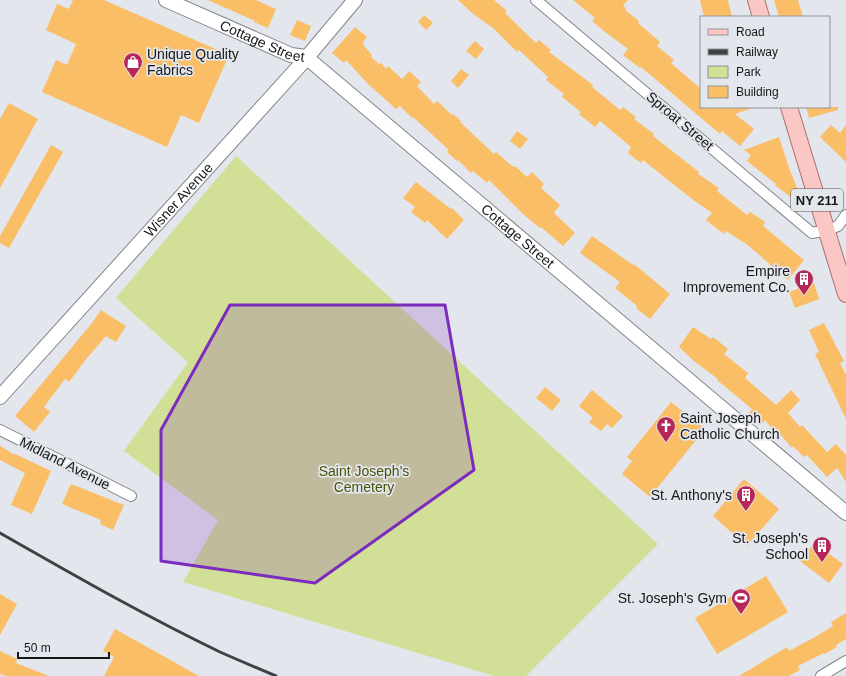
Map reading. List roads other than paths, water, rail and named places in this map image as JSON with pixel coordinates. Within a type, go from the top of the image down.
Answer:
[{"type":"main road","points":[[756,0],[761,16]]},
{"type":"main road","name":"NY 211","points":[[789,108],[846,294]]},
{"type":"street","name":"Cottage Street","points":[[166,0],[291,55],[306,57],[846,513]]},
{"type":"street","name":"Wisner Avenue","points":[[0,397],[306,57],[355,0]]},
{"type":"street","name":"Sproat Street","points":[[536,0],[812,233],[827,230]]},
{"type":"street","points":[[827,230],[838,226],[846,215]]},
{"type":"street","name":"Midland Avenue","points":[[0,430],[131,496]]},
{"type":"street","points":[[821,676],[846,661]]},
{"type":"railway","points":[[0,533],[164,624],[220,652],[276,676]]},
{"type":"place","name":"Unique Quality Fabrics","points":[[133,79]]},
{"type":"place","name":"Empire Improvement Co.","points":[[804,296]]},
{"type":"place","name":"Saint Joseph Catholic Church","points":[[666,443]]},
{"type":"place","name":"St. Anthony's","points":[[746,512]]},
{"type":"place","name":"St. Joseph's School","points":[[822,563]]},
{"type":"place","name":"St. Joseph's Gym","points":[[741,615]]},
{"type":"park label","name":"Saint Joseph's Cemetery","points":[[364,480]]}]
